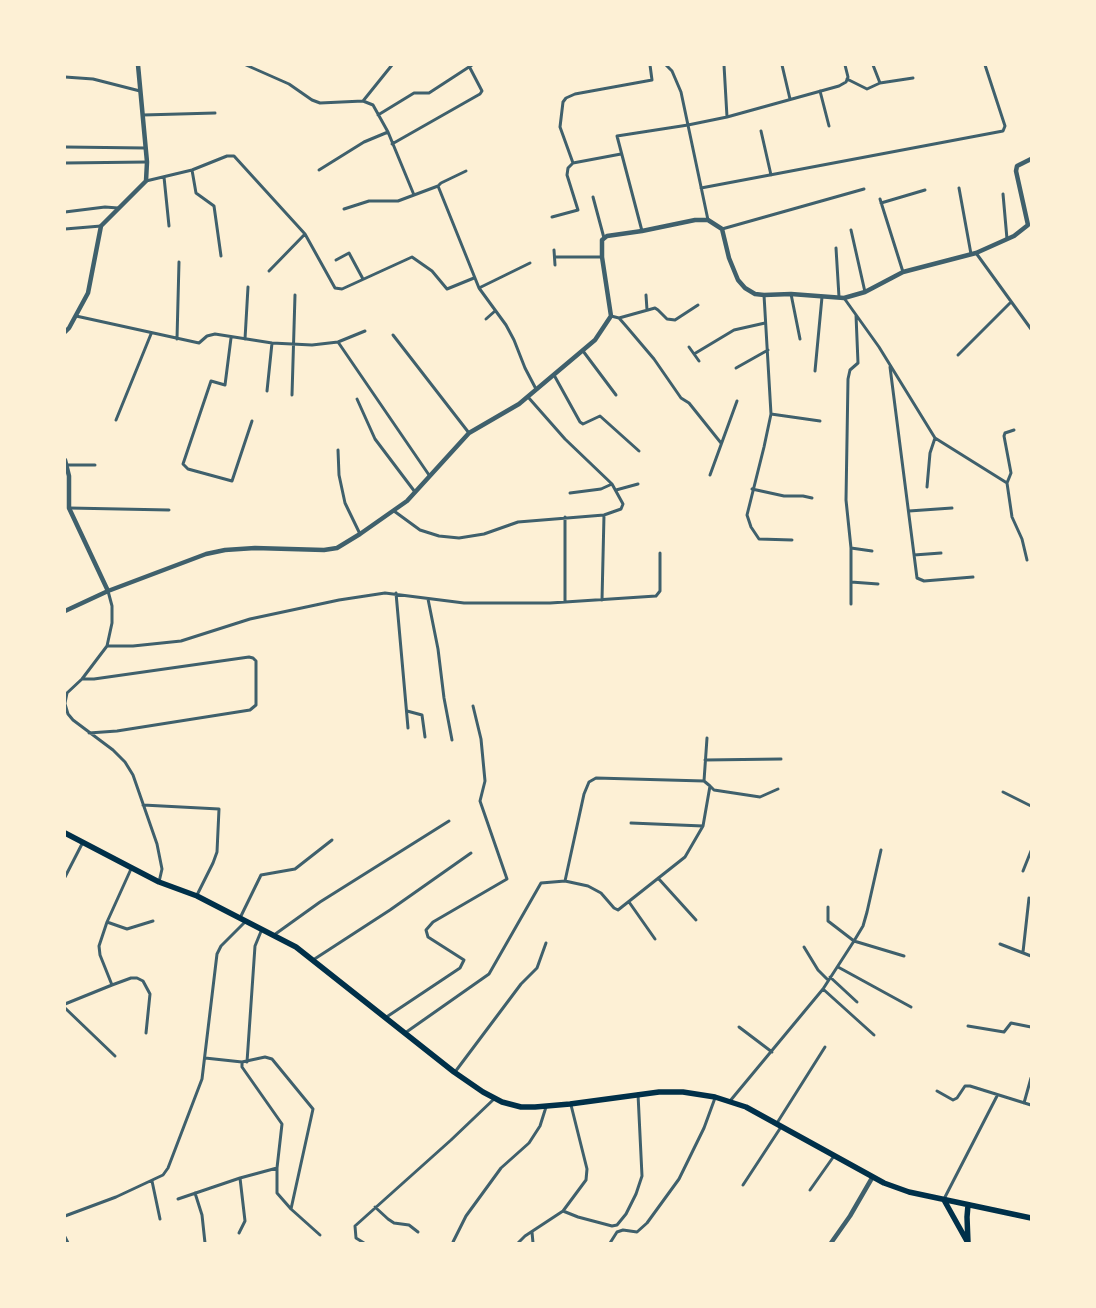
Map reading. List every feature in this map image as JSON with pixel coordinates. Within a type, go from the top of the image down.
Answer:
[{"type":"main road","points":[[65,833],[159,882],[197,896],[296,947],[454,1072],[494,1099],[522,1107],[570,1104],[659,1092],[684,1092],[716,1097],[730,1101],[780,1125],[872,1178],[909,1192],[1031,1218]]},
{"type":"main road","points":[[944,1200],[968,1243]]},
{"type":"main road","points":[[968,1205],[968,1243]]},
{"type":"street","points":[[138,65],[147,162],[146,181]]},
{"type":"street","points":[[246,65],[289,84],[312,100],[320,103],[363,101],[373,105],[388,132],[414,195]]},
{"type":"street","points":[[363,101],[392,65]]},
{"type":"street","points":[[573,163],[560,127],[563,102],[566,98],[575,94],[652,80],[650,65]]},
{"type":"street","points":[[666,65],[672,70],[681,92],[708,220]]},
{"type":"street","points":[[724,65],[727,116]]},
{"type":"street","points":[[782,65],[790,99]]},
{"type":"street","points":[[642,231],[617,136],[688,125],[839,86],[846,82],[848,77],[845,65]]},
{"type":"street","points":[[874,65],[880,83]]},
{"type":"street","points":[[701,188],[1003,130],[1005,126],[985,65]]},
{"type":"street","points":[[378,115],[414,93],[429,93],[471,66],[482,91],[480,94],[392,144]]},
{"type":"street","points":[[65,77],[93,79],[140,91]]},
{"type":"street","points":[[847,79],[867,89],[880,83],[913,78]]},
{"type":"street","points":[[820,91],[828,126]]},
{"type":"street","points":[[143,115],[215,113]]},
{"type":"street","points":[[319,170],[364,142],[388,132]]},
{"type":"street","points":[[761,132],[771,175]]},
{"type":"street","points":[[65,147],[145,148]]},
{"type":"street","points":[[552,217],[578,210],[568,174],[568,168],[573,163],[621,154]]},
{"type":"street","points":[[65,332],[88,294],[101,226],[146,181],[192,170],[227,156],[234,156],[305,234],[334,288],[342,289],[412,257],[432,271],[447,289],[474,278]]},
{"type":"street","points":[[604,238],[695,220],[708,220],[722,229],[729,258],[738,280],[745,288],[755,294],[764,296],[791,294],[842,298],[864,292],[903,272],[974,254],[1030,226],[1016,171],[1017,166],[1031,159]]},
{"type":"street","points":[[65,163],[147,162]]},
{"type":"street","points":[[192,170],[196,193],[214,206],[221,256]]},
{"type":"street","points":[[344,209],[368,201],[398,201],[438,186],[466,171]]},
{"type":"street","points":[[164,177],[169,226]]},
{"type":"street","points":[[438,186],[474,278],[506,325],[514,340],[524,368],[536,390]]},
{"type":"street","points":[[959,188],[974,254],[998,283],[1010,303],[1031,329]]},
{"type":"street","points":[[722,229],[864,189]]},
{"type":"street","points":[[903,272],[881,201],[925,190]]},
{"type":"street","points":[[1002,194],[1007,239]]},
{"type":"street","points":[[65,611],[108,591],[206,554],[255,548],[324,550],[337,548],[394,511],[415,492],[469,433],[528,397],[595,340],[611,316],[602,257],[601,245],[604,238],[593,197]]},
{"type":"street","points":[[65,212],[119,208]]},
{"type":"street","points":[[65,229],[101,226]]},
{"type":"street","points":[[851,230],[864,292]]},
{"type":"street","points":[[269,270],[305,234]]},
{"type":"street","points":[[836,248],[842,298],[856,314],[879,347],[934,438],[1008,483]]},
{"type":"street","points":[[554,250],[555,264]]},
{"type":"street","points":[[336,260],[349,253],[363,279]]},
{"type":"street","points":[[555,257],[602,257]]},
{"type":"street","points":[[177,339],[179,262]]},
{"type":"street","points":[[479,288],[530,263]]},
{"type":"street","points":[[245,339],[248,287]]},
{"type":"street","points":[[791,294],[800,339]]},
{"type":"street","points":[[292,395],[296,295]]},
{"type":"street","points":[[646,295],[647,310]]},
{"type":"street","points":[[764,296],[771,414],[747,515],[751,527],[759,539],[792,540]]},
{"type":"street","points":[[815,371],[822,296]]},
{"type":"street","points":[[958,356],[1010,303]]},
{"type":"street","points":[[611,316],[619,318],[655,308],[668,320],[675,320],[698,305]]},
{"type":"street","points":[[486,319],[495,311]]},
{"type":"street","points":[[852,604],[851,548],[846,500],[848,379],[850,370],[858,363],[856,314]]},
{"type":"street","points":[[76,316],[151,334],[199,343],[207,336],[215,334],[272,343],[312,345],[338,342],[365,331]]},
{"type":"street","points":[[619,318],[654,359],[681,398],[689,403],[721,443]]},
{"type":"street","points":[[694,354],[734,330],[765,323]]},
{"type":"street","points":[[116,420],[151,334]]},
{"type":"street","points":[[393,336],[469,433]]},
{"type":"street","points":[[231,338],[224,385],[211,380],[184,464],[188,469],[232,481],[252,421]]},
{"type":"street","points":[[338,342],[429,475]]},
{"type":"street","points":[[267,391],[272,343]]},
{"type":"street","points":[[689,347],[698,361]]},
{"type":"street","points":[[736,368],[768,350]]},
{"type":"street","points":[[583,351],[616,395]]},
{"type":"street","points":[[889,364],[917,578],[924,581],[973,577]]},
{"type":"street","points":[[554,375],[580,422],[583,424],[600,416],[639,452]]},
{"type":"street","points":[[394,511],[420,530],[439,536],[459,538],[484,534],[518,522],[604,515],[623,507],[612,484],[565,439],[528,397]]},
{"type":"street","points":[[357,399],[375,439],[415,492]]},
{"type":"street","points":[[710,475],[738,401]]},
{"type":"street","points":[[771,414],[820,421]]},
{"type":"street","points":[[1014,430],[1006,433],[1004,436],[1011,474],[1008,483],[1012,517],[1022,539],[1027,560]]},
{"type":"street","points":[[927,487],[930,453],[934,438]]},
{"type":"street","points":[[338,450],[339,475],[345,503],[360,534]]},
{"type":"street","points":[[95,465],[66,463],[69,476],[67,507],[108,591],[112,606],[112,623],[107,646],[82,679],[67,693],[65,704],[68,714],[73,720],[113,750],[125,762],[133,775],[157,844],[162,869],[159,882]]},
{"type":"street","points":[[570,493],[601,488],[612,484]]},
{"type":"street","points":[[616,490],[638,484]]},
{"type":"street","points":[[752,489],[784,496],[812,498]]},
{"type":"street","points":[[67,507],[169,510]]},
{"type":"street","points":[[908,511],[952,508]]},
{"type":"street","points":[[602,600],[604,515]]},
{"type":"street","points":[[565,517],[565,602]]},
{"type":"street","points":[[851,548],[872,551]]},
{"type":"street","points":[[107,646],[133,646],[181,641],[250,619],[362,596],[396,593],[464,603],[565,602],[656,596],[659,594],[660,553]]},
{"type":"street","points":[[914,555],[941,553]]},
{"type":"street","points":[[851,582],[878,584]]},
{"type":"street","points":[[396,593],[408,728]]},
{"type":"street","points":[[428,599],[452,740]]},
{"type":"street","points":[[82,679],[94,679],[249,657],[256,661],[256,705],[250,710],[117,731],[90,733]]},
{"type":"street","points":[[385,1018],[460,968],[464,960],[428,938],[426,930],[433,922],[507,879],[480,801],[485,781],[481,739],[473,706]]},
{"type":"street","points":[[407,711],[422,715],[425,737]]},
{"type":"street","points":[[704,781],[707,738]]},
{"type":"street","points":[[705,760],[781,759]]},
{"type":"street","points":[[565,881],[584,794],[589,782],[596,778],[704,781],[714,790],[760,797],[778,789]]},
{"type":"street","points":[[404,1033],[489,974],[541,883],[565,881],[588,886],[601,893],[618,910],[685,857],[703,826],[710,786]]},
{"type":"street","points":[[1003,792],[1031,806]]},
{"type":"street","points":[[143,806],[218,808],[220,810],[217,852],[197,896]]},
{"type":"street","points":[[273,935],[320,902],[449,821]]},
{"type":"street","points":[[631,823],[703,826]]},
{"type":"street","points":[[65,1216],[152,1181],[163,1175],[168,1168],[201,1082],[217,954],[221,946],[243,920],[261,875],[295,869],[332,840]]},
{"type":"street","points":[[65,877],[83,842]]},
{"type":"street","points":[[730,1101],[823,989],[854,941],[863,926],[881,850]]},
{"type":"street","points":[[1023,871],[1031,851]]},
{"type":"street","points":[[314,960],[471,854]]},
{"type":"street","points":[[112,985],[100,955],[99,946],[107,922],[132,868]]},
{"type":"street","points":[[658,878],[696,920]]},
{"type":"street","points":[[1023,952],[1029,898]]},
{"type":"street","points":[[629,902],[655,939]]},
{"type":"street","points":[[828,907],[828,921],[854,941],[904,956]]},
{"type":"street","points":[[107,922],[127,929],[153,921]]},
{"type":"street","points":[[247,1062],[255,946],[262,929]]},
{"type":"street","points":[[454,1072],[521,984],[537,968],[546,943]]},
{"type":"street","points":[[1000,944],[1031,956]]},
{"type":"street","points":[[804,947],[818,970],[857,1002]]},
{"type":"street","points":[[838,967],[911,1007]]},
{"type":"street","points":[[65,1004],[131,978],[137,978],[143,981],[150,994],[146,1033]]},
{"type":"street","points":[[823,989],[874,1035]]},
{"type":"street","points":[[65,1008],[115,1056]]},
{"type":"street","points":[[968,1026],[1004,1032],[1011,1023],[1031,1027]]},
{"type":"street","points":[[739,1027],[772,1052]]},
{"type":"street","points":[[743,1185],[826,1047]]},
{"type":"street","points":[[205,1058],[242,1062],[265,1058],[272,1059],[313,1109],[291,1209]]},
{"type":"street","points":[[242,1062],[242,1067],[281,1120],[277,1193],[291,1209],[320,1235]]},
{"type":"street","points":[[1024,1103],[1031,1078]]},
{"type":"street","points":[[937,1091],[954,1100],[965,1086],[1031,1105]]},
{"type":"street","points":[[563,1211],[612,1226],[617,1224],[626,1214],[642,1176],[638,1094]]},
{"type":"street","points":[[944,1200],[997,1096]]},
{"type":"street","points":[[610,1243],[617,1232],[623,1230],[637,1232],[648,1222],[679,1179],[704,1128],[716,1097]]},
{"type":"street","points":[[353,1243],[356,1238],[355,1226],[494,1099]]},
{"type":"street","points":[[518,1243],[563,1211],[586,1180],[587,1175],[570,1104]]},
{"type":"street","points":[[453,1242],[466,1216],[497,1174],[529,1143],[540,1126],[546,1106]]},
{"type":"street","points":[[810,1190],[834,1156]]},
{"type":"street","points":[[178,1199],[240,1178],[277,1168]]},
{"type":"street","points":[[239,1233],[245,1221],[240,1178]]},
{"type":"street","points":[[832,1243],[872,1178]]},
{"type":"street","points":[[152,1181],[160,1219]]},
{"type":"street","points":[[195,1193],[202,1215],[205,1243]]},
{"type":"street","points":[[375,1207],[388,1219],[409,1225],[418,1232]]},
{"type":"street","points":[[532,1232],[533,1243]]},
{"type":"street","points":[[65,1237],[68,1243]]},
{"type":"street","points":[[356,1238],[364,1243]]}]
